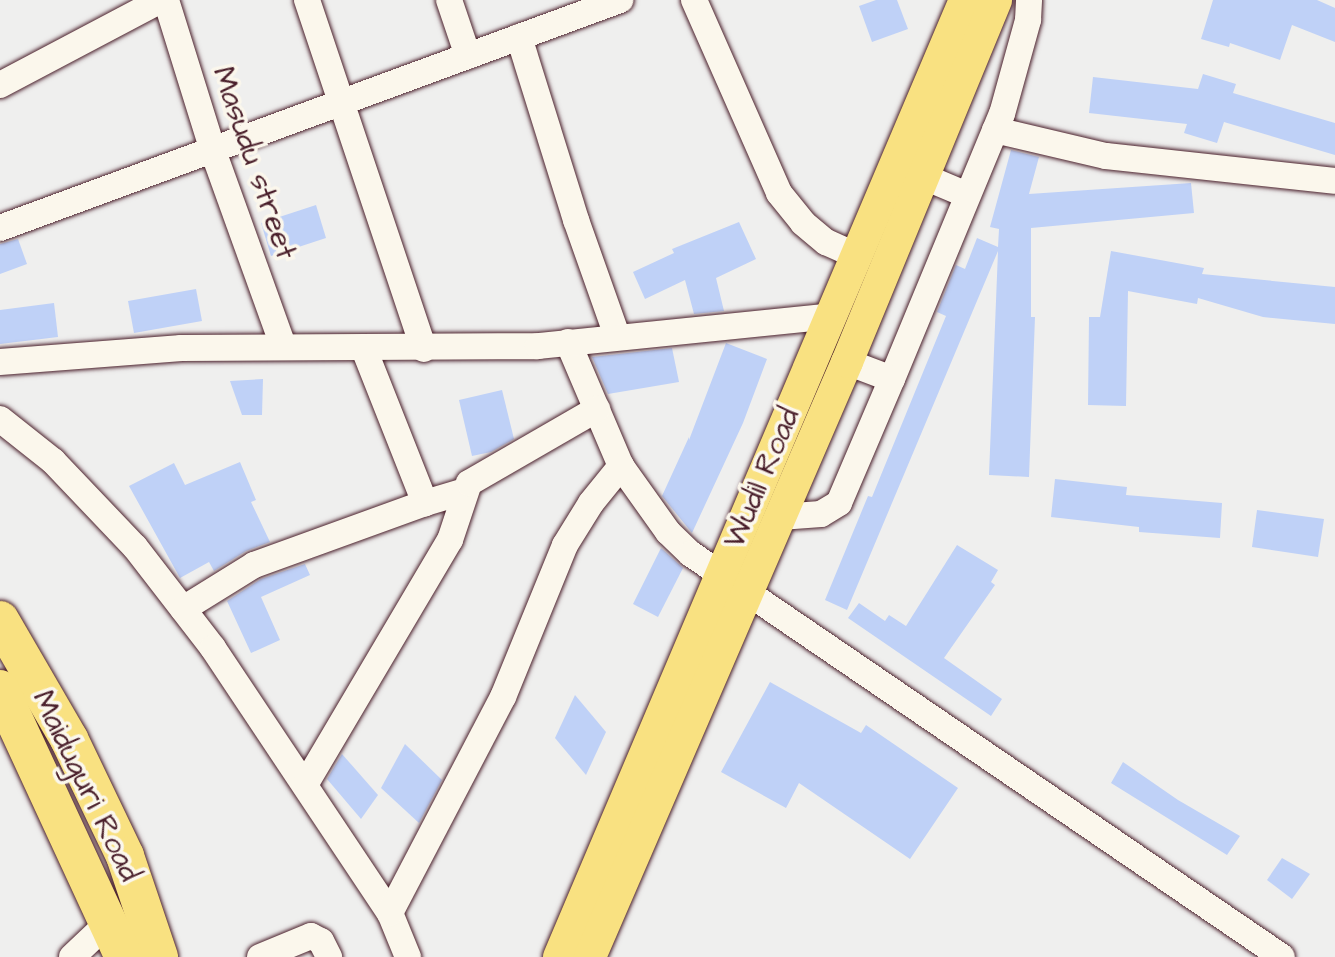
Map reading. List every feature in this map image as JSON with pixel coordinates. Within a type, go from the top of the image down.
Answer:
[{"type":"highway","name":"Maiduguri Road","points":[[0,620],[69,739],[125,856],[159,957]]},
{"type":"highway","name":"Maiduguri Road","points":[[0,689],[110,921],[124,957]]},
{"type":"main road","name":"Wudil Road","points":[[559,957],[965,0]]},
{"type":"main road","name":"Wudil Road","points":[[590,957],[847,362],[996,0]]},
{"type":"street","points":[[0,85],[164,0]]},
{"type":"street","name":"Masudu street","points":[[164,0],[213,151],[283,345]]},
{"type":"street","points":[[307,0],[424,349]]},
{"type":"street","points":[[449,0],[468,56]]},
{"type":"street","points":[[0,228],[620,0]]},
{"type":"street","points":[[694,0],[779,193],[815,232],[855,255]]},
{"type":"street","points":[[780,517],[821,514],[839,503],[995,130],[1028,20],[1029,0]]},
{"type":"street","points":[[519,37],[576,220],[617,336]]},
{"type":"street","points":[[995,130],[1106,156],[1335,181]]},
{"type":"street","points":[[922,176],[967,195]]},
{"type":"street","points":[[0,362],[181,348],[283,345],[424,349],[568,342],[831,316]]},
{"type":"street","points":[[568,342],[621,466],[668,532],[720,575],[1282,957]]},
{"type":"street","points":[[364,349],[425,503]]},
{"type":"street","points":[[847,362],[892,379]]},
{"type":"street","points":[[305,785],[450,540],[465,491],[475,478],[597,409]]},
{"type":"street","points":[[0,419],[53,461],[135,547],[183,609],[390,913],[408,957]]},
{"type":"street","points":[[390,913],[503,697],[565,545],[591,503],[621,466]]},
{"type":"street","points":[[183,609],[254,565],[465,491]]},
{"type":"street","points":[[72,957],[110,921]]},
{"type":"street","points":[[260,957],[311,936],[321,941],[329,957]]},
{"type":"building","points":[[876,0],[897,0],[908,29],[872,42],[859,6]]},
{"type":"building","points":[[1213,0],[1317,0],[1335,8],[1335,42],[1292,25],[1280,60],[1230,43],[1229,47],[1201,39]]},
{"type":"building","points":[[1203,74],[1236,84],[1233,93],[1335,123],[1335,155],[1224,122],[1217,143],[1184,133],[1187,124],[1089,113],[1093,77],[1198,89]]},
{"type":"building","points":[[1011,150],[1039,157],[1029,194],[1191,183],[1194,213],[1031,228],[1031,317],[1035,317],[1029,477],[989,475],[998,251],[847,610],[825,600],[868,496],[872,497],[946,316],[937,312],[956,265],[965,269],[977,238],[998,247],[999,229],[990,227]]},
{"type":"building","points":[[316,205],[326,238],[271,256],[261,223]]},
{"type":"building","points":[[739,222],[756,259],[716,278],[724,311],[694,314],[685,280],[645,299],[633,272],[674,253],[672,249]]},
{"type":"building","points":[[18,239],[27,264],[0,274],[0,244]]},
{"type":"building","points":[[1111,251],[1204,268],[1202,274],[1335,287],[1335,324],[1263,317],[1198,298],[1197,304],[1128,291],[1126,406],[1088,405],[1089,317],[1100,317]]},
{"type":"building","points":[[196,289],[202,321],[134,333],[128,301]]},
{"type":"building","points":[[54,303],[58,337],[0,344],[0,310]]},
{"type":"building","points":[[726,343],[767,359],[743,423],[692,533],[662,496],[689,437],[689,440]]},
{"type":"building","points":[[672,348],[679,382],[608,394],[592,357]]},
{"type":"building","points":[[263,379],[262,415],[242,415],[230,381]]},
{"type":"building","points":[[502,390],[514,439],[491,452],[472,456],[459,400]]},
{"type":"building","points":[[240,462],[256,500],[251,502],[270,542],[246,551],[214,571],[209,562],[180,578],[129,486],[174,463],[185,485]]},
{"type":"building","points":[[1055,479],[1127,487],[1126,495],[1222,503],[1220,538],[1139,532],[1139,527],[1051,517]]},
{"type":"building","points":[[1257,510],[1324,519],[1318,557],[1252,547]]},
{"type":"building","points":[[957,545],[998,570],[991,582],[995,585],[944,658],[1002,699],[991,716],[848,618],[859,603],[885,621],[889,615],[906,626]]},
{"type":"building","points":[[661,548],[683,568],[658,617],[633,604]]},
{"type":"building","points":[[305,564],[310,575],[261,597],[280,640],[251,653],[227,601],[261,579]]},
{"type":"building","points":[[770,682],[861,733],[866,725],[958,788],[910,859],[799,783],[786,808],[721,772]]},
{"type":"building","points":[[575,695],[606,732],[586,775],[555,738]]},
{"type":"building","points":[[405,744],[442,780],[419,823],[381,788]]},
{"type":"building","points":[[342,754],[378,795],[361,819],[327,779]]},
{"type":"building","points":[[1123,762],[1178,800],[1240,836],[1227,855],[1111,783]]},
{"type":"building","points":[[1282,858],[1310,874],[1292,899],[1267,880]]}]
